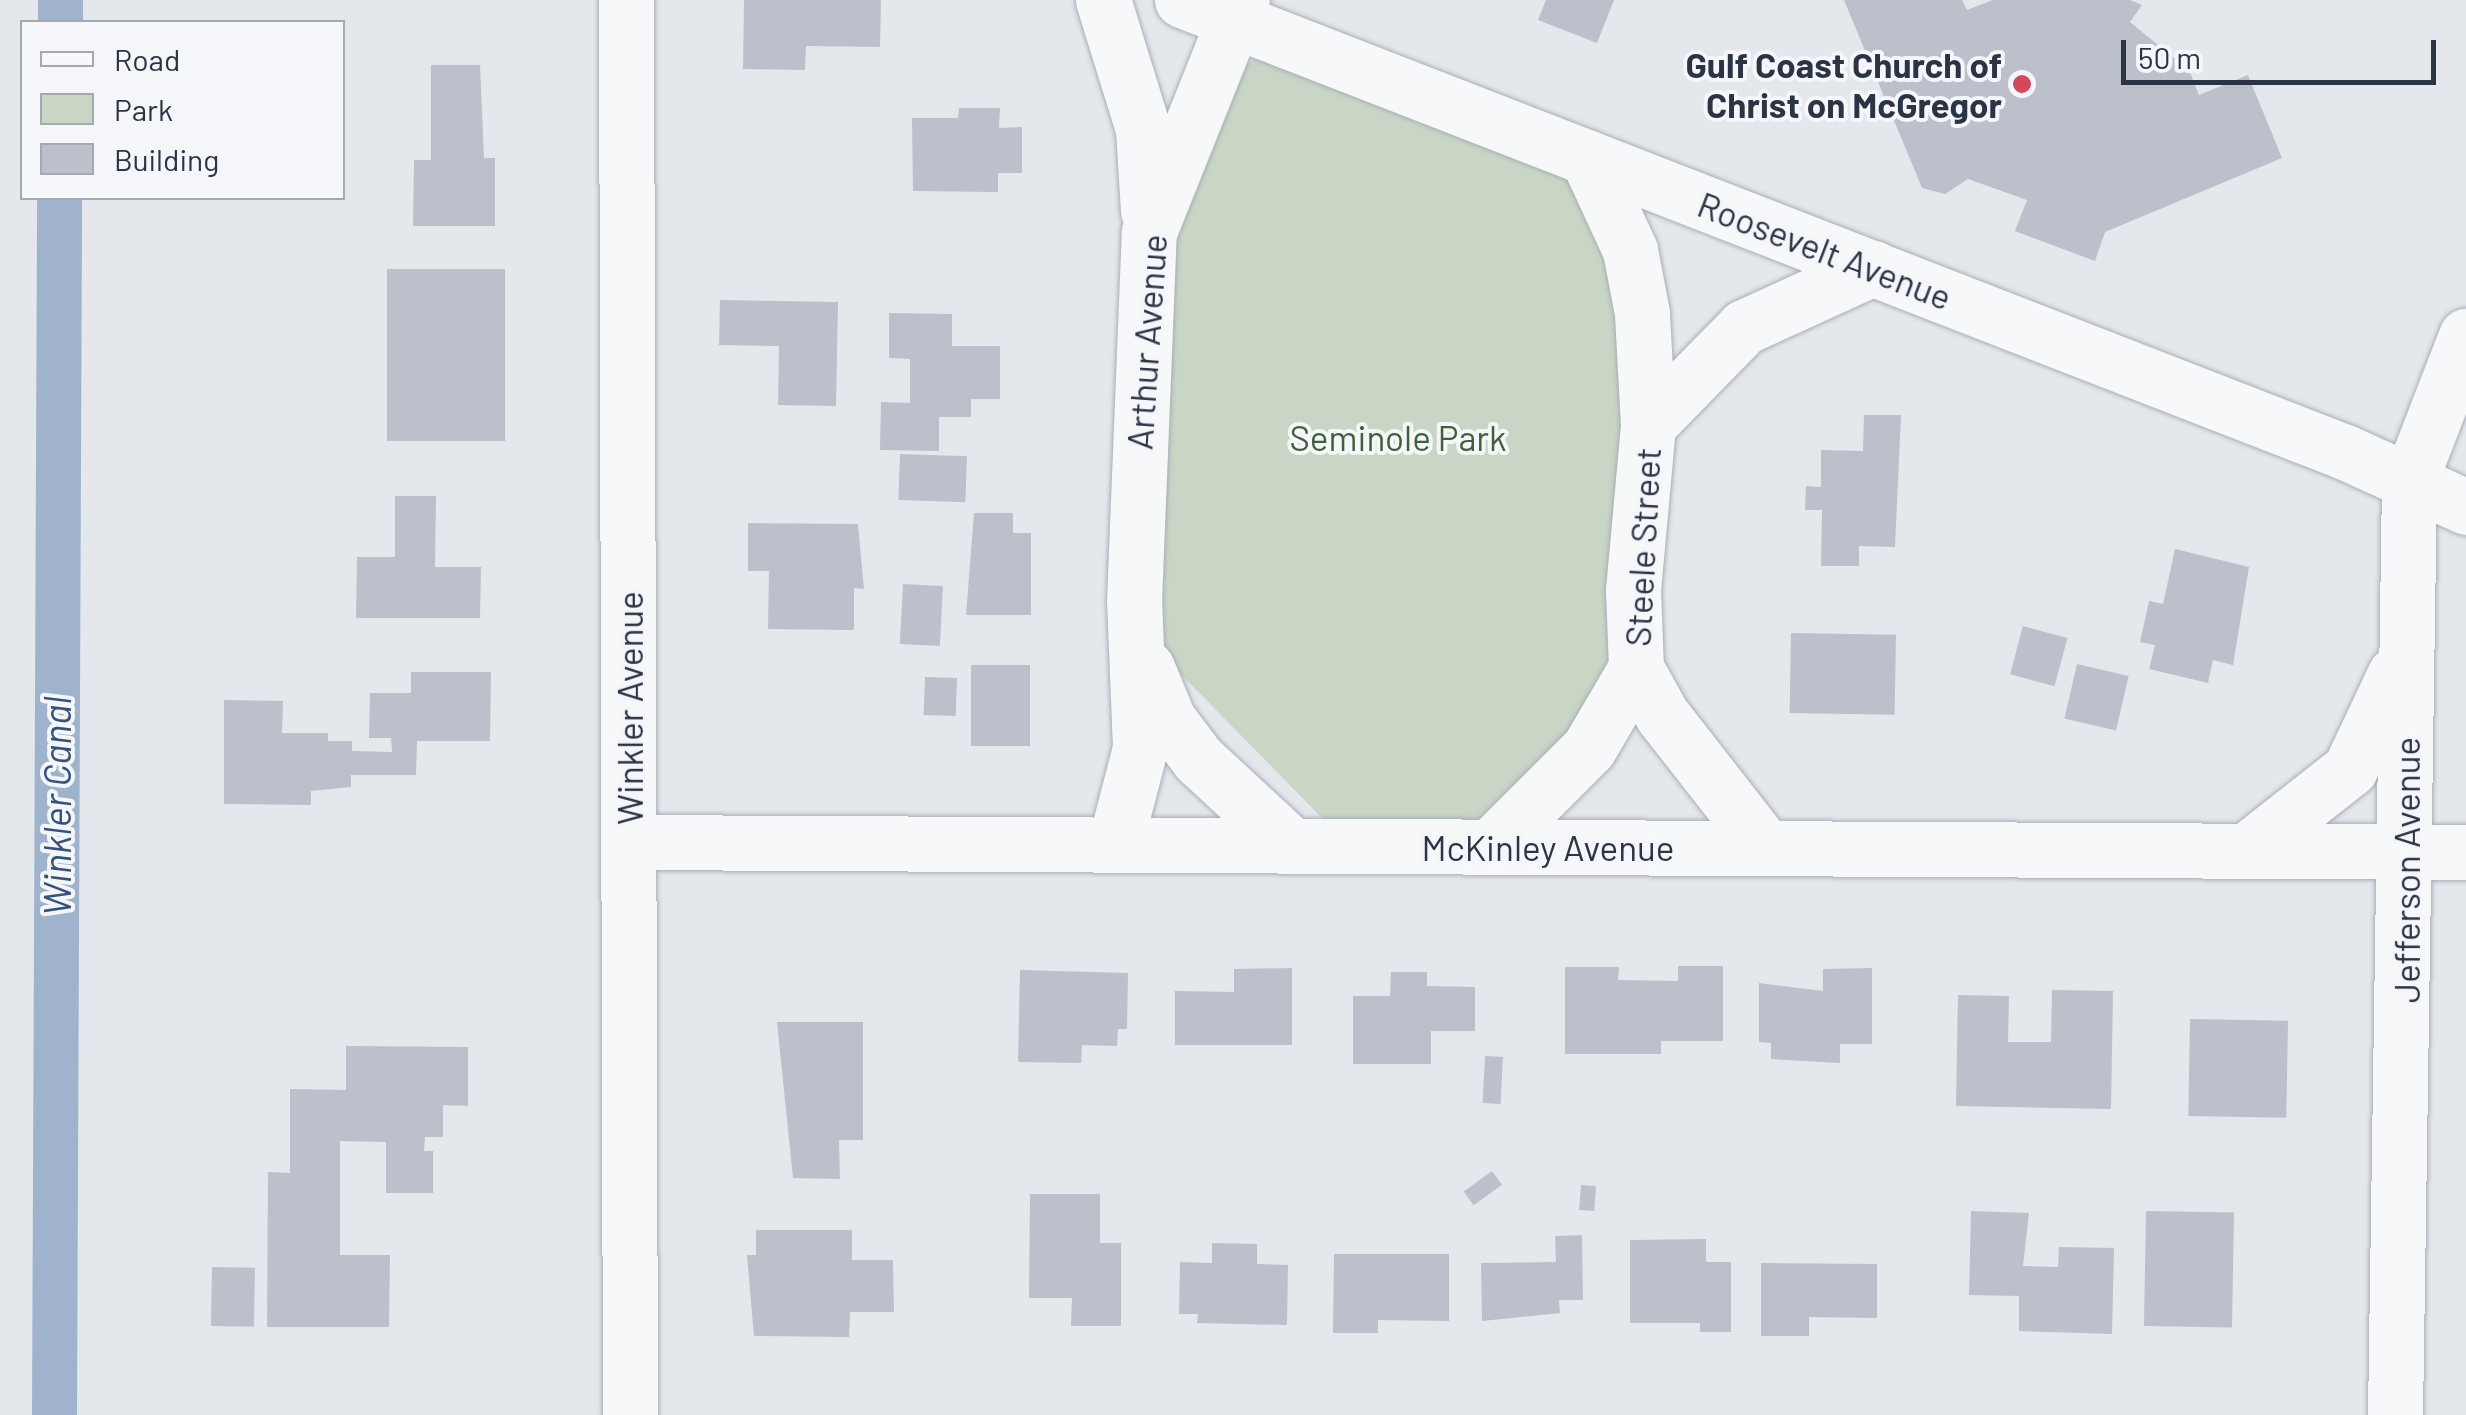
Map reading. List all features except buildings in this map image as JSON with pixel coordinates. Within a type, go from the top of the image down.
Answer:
[{"type":"street","name":"Winkler Avenue","points":[[626,0],[630,1415]]},
{"type":"street","points":[[1103,0],[1143,129],[1149,232]]},
{"type":"street","name":"Roosevelt Avenue","points":[[1182,0],[1239,9],[1588,157],[2466,506]]},
{"type":"street","name":"Arthur Avenue","points":[[1115,844],[1140,748],[1136,640],[1149,232],[1239,9]]},
{"type":"street","name":"Steele Street","points":[[1588,157],[1630,250],[1648,426],[1633,590],[1636,668],[1662,715],[1765,848]]},
{"type":"street","name":"Steele Street","points":[[1648,426],[1744,328],[1873,268]]},
{"type":"street","name":"Jefferson Avenue","points":[[2395,1415],[2410,482],[2466,336]]},
{"type":"street","points":[[2247,850],[2350,769],[2381,717],[2407,639]]},
{"type":"street","name":"Arthur Avenue","points":[[1136,640],[1168,719],[1198,759],[1291,846]]},
{"type":"street","name":"Steele Street","points":[[1491,846],[1589,748],[1636,668]]},
{"type":"street","name":"McKinley Avenue","points":[[629,842],[2466,852]]},
{"type":"green space","name":"Seminole Park","points":[[1269,53],[1564,168],[1627,276],[1622,659],[1570,754],[1493,820],[1325,821],[1163,656],[1166,258],[1240,67]]},
{"type":"waterway","name":"Winkler Canal","points":[[60,0],[60,20]]},
{"type":"waterway","name":"Winkler Canal","points":[[54,1415],[59,200]]},
{"type":"place","name":"Gulf Coast Church of Christ on McGregor","points":[[2022,84]]}]
